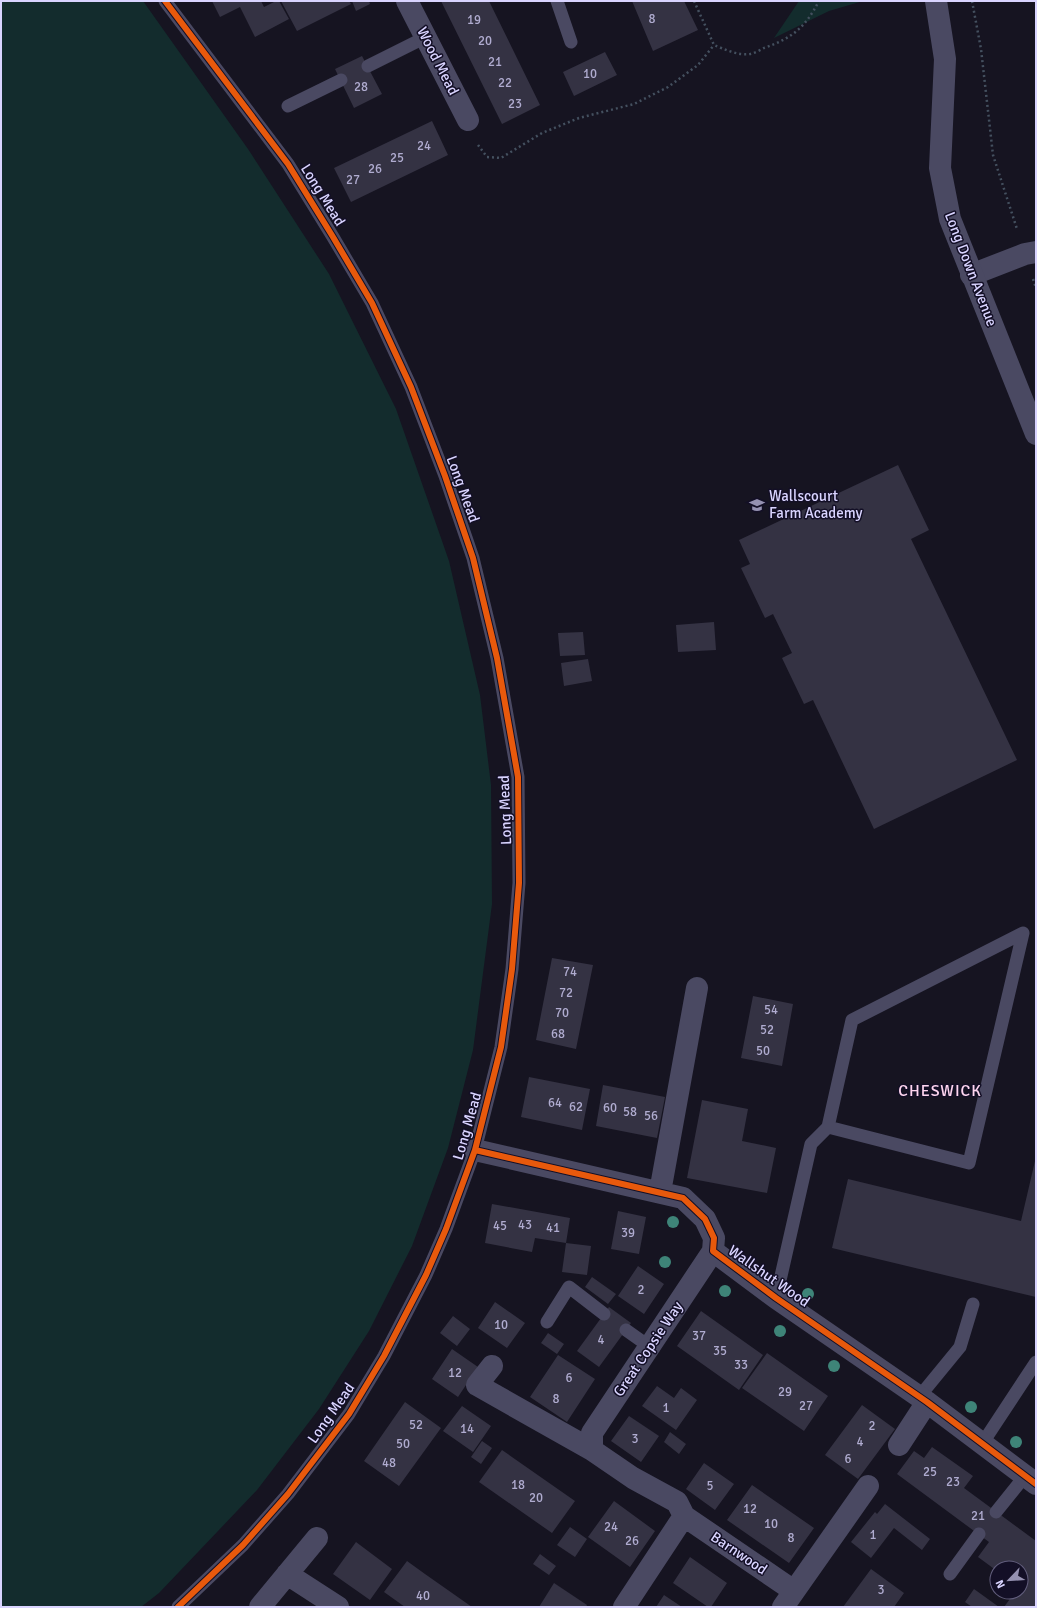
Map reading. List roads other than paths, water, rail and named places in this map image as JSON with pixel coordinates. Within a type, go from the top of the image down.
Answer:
[{"type":"street","name":"Wood Mead","points":[[407,1],[468,120]]},
{"type":"street","name":"Long Down Avenue","points":[[936,1],[945,59],[940,168],[950,220],[1036,434]]},
{"type":"street","points":[[971,275],[1031,253]]},
{"type":"street","points":[[660,1192],[697,988]]},
{"type":"street","name":"Wallshut Wood","points":[[475,1150],[683,1198],[705,1219],[714,1238],[713,1251],[776,1298],[923,1399],[1030,1480]]},
{"type":"street","name":"Great Copsie Way","points":[[592,1450],[592,1433],[713,1251]]},
{"type":"street","points":[[492,1366],[477,1386],[592,1450],[633,1478],[677,1502],[684,1516],[624,1607]]},
{"type":"street","points":[[899,1445],[923,1399]]},
{"type":"street","name":"Barnwood","points":[[684,1516],[788,1599],[868,1486]]},
{"type":"street","points":[[260,1607],[317,1538]]},
{"type":"street","points":[[287,1574],[338,1607]]},
{"type":"lane","name":"Long Mead","points":[[165,1],[288,164],[372,303],[411,387],[446,476],[473,558],[497,658],[518,777],[519,883],[512,969],[501,1047],[475,1150],[446,1229],[426,1275],[384,1356],[349,1414],[288,1494],[244,1546],[178,1607]]},
{"type":"lane","points":[[557,1],[571,42]]},
{"type":"lane","points":[[368,66],[426,37]]},
{"type":"lane","points":[[288,106],[341,80]]},
{"type":"lane","points":[[776,1298],[811,1144],[828,1127],[852,1020],[1023,933],[969,1163],[828,1127]]},
{"type":"lane","points":[[547,1322],[569,1287],[604,1314]]},
{"type":"lane","points":[[923,1399],[960,1347],[973,1304]]},
{"type":"lane","points":[[626,1330],[650,1347]]},
{"type":"lane","points":[[982,1444],[1036,1362]]},
{"type":"lane","points":[[996,1512],[1030,1480]]},
{"type":"lane","points":[[950,1574],[979,1534]]},
{"type":"place","name":"Wallscourt Farm Academy","points":[[757,505]]},
{"type":"district","name":"CHESWICK","points":[[940,1091]]}]
